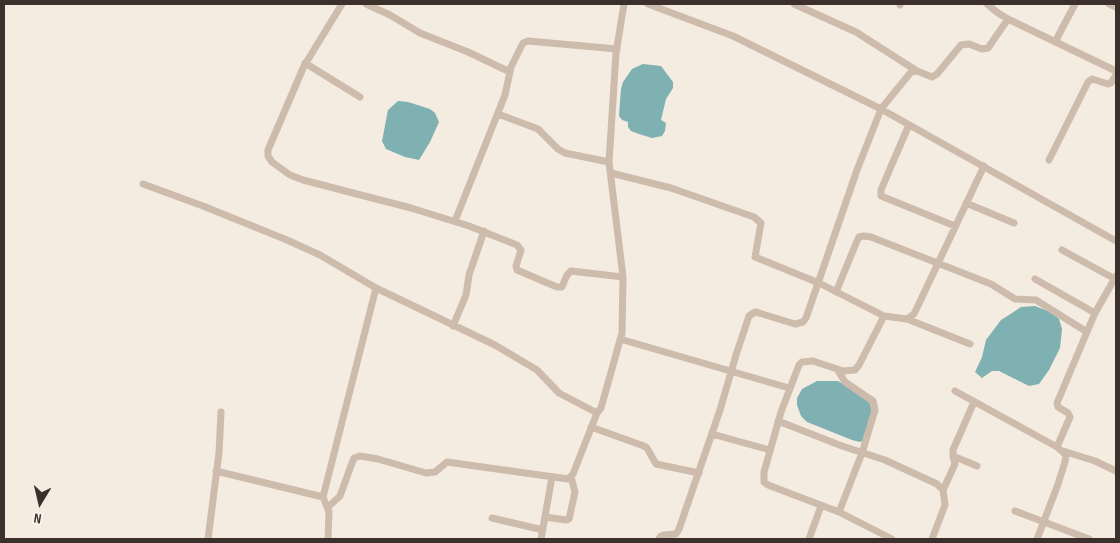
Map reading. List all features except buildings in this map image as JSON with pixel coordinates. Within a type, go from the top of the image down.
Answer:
[{"type":"street","points":[[342,4],[305,63],[268,150],[268,156],[272,162],[303,180],[403,205],[484,231],[520,247],[516,266],[517,270],[557,287],[562,287],[571,271],[623,277]]},
{"type":"street","points":[[366,4],[390,14],[420,33],[468,52],[510,72]]},
{"type":"street","points":[[545,517],[569,519],[575,492],[571,477],[596,413],[602,408],[622,333],[623,277],[609,162],[617,49],[624,4]]},
{"type":"street","points":[[648,4],[733,36],[882,109],[1116,241]]},
{"type":"street","points":[[987,4],[998,14],[1116,73],[1108,84],[1092,79],[1088,82],[1049,160]]},
{"type":"street","points":[[1055,42],[1075,4]]},
{"type":"street","points":[[1109,4],[1116,7]]},
{"type":"street","points":[[798,5],[856,32],[928,76],[935,76],[961,45],[969,44],[982,49],[988,48],[1008,19]]},
{"type":"street","points":[[455,221],[506,95],[510,72],[523,43],[528,40],[617,49]]},
{"type":"street","points":[[305,63],[360,97]]},
{"type":"street","points":[[659,539],[664,535],[676,534],[679,530],[752,313],[759,312],[799,324],[806,318],[819,283],[826,254],[882,109],[906,76],[911,72],[917,71]]},
{"type":"street","points":[[498,114],[538,129],[558,149],[565,153],[609,162]]},
{"type":"street","points":[[909,125],[881,190],[881,196],[955,226]]},
{"type":"street","points":[[907,319],[917,309],[984,166]]},
{"type":"street","points":[[611,173],[671,188],[754,217],[761,223],[754,253],[755,257],[819,283],[884,316],[907,319],[970,344]]},
{"type":"street","points":[[143,184],[287,240],[320,255],[376,288],[495,345],[530,365],[559,394],[596,413]]},
{"type":"street","points":[[966,203],[1014,223]]},
{"type":"street","points":[[453,326],[464,300],[469,275],[484,231]]},
{"type":"street","points":[[836,292],[859,237],[871,237],[991,284],[1015,298],[1036,300],[1087,332]]},
{"type":"street","points":[[1060,449],[1070,418],[1068,413],[1058,407],[1057,403],[1095,312],[1116,277],[1062,250]]},
{"type":"street","points":[[1035,279],[1095,312]]},
{"type":"street","points":[[328,539],[330,523],[328,507],[323,497],[376,288]]},
{"type":"street","points":[[884,316],[855,370],[838,369],[813,361],[802,362],[796,371],[778,421],[764,472],[764,482],[781,491],[839,512],[892,539]]},
{"type":"street","points":[[620,340],[790,388]]},
{"type":"street","points":[[838,369],[845,382],[868,397],[874,405],[874,418],[839,512]]},
{"type":"street","points":[[955,391],[1060,449],[1095,461],[1116,471]]},
{"type":"street","points":[[932,539],[945,505],[942,490],[954,467],[953,450],[974,402]]},
{"type":"street","points":[[208,539],[220,453],[220,412]]},
{"type":"street","points":[[778,421],[884,460],[929,480],[942,490]]},
{"type":"street","points":[[591,427],[644,446],[656,464],[699,473]]},
{"type":"street","points":[[712,434],[770,450]]},
{"type":"street","points":[[1037,539],[1066,462],[1066,455],[1060,449]]},
{"type":"street","points":[[328,507],[340,496],[354,458],[360,456],[378,459],[426,473],[432,473],[445,463],[451,462],[552,477],[568,479],[571,477]]},
{"type":"street","points":[[952,456],[977,466]]},
{"type":"street","points":[[216,471],[323,497]]},
{"type":"street","points":[[541,539],[552,477]]},
{"type":"street","points":[[809,539],[821,506]]},
{"type":"street","points":[[1015,511],[1089,539]]},
{"type":"street","points":[[492,518],[543,530]]},
{"type":"water","points":[[643,64],[661,66],[673,82],[673,88],[666,99],[661,120],[666,123],[665,131],[662,136],[652,138],[631,131],[628,127],[628,122],[622,120],[619,116],[623,82],[632,69]]},
{"type":"water","points":[[398,101],[430,109],[435,113],[439,122],[419,160],[405,157],[386,149],[382,141],[388,110]]},
{"type":"water","points":[[1035,306],[1053,313],[1059,319],[1062,329],[1060,348],[1049,370],[1039,384],[1029,386],[999,371],[992,371],[982,378],[975,372],[982,357],[986,340],[1001,320],[1021,307]]},
{"type":"water","points":[[817,381],[838,381],[866,398],[872,413],[864,440],[860,442],[852,440],[807,422],[801,416],[797,405],[797,398],[802,389]]}]
